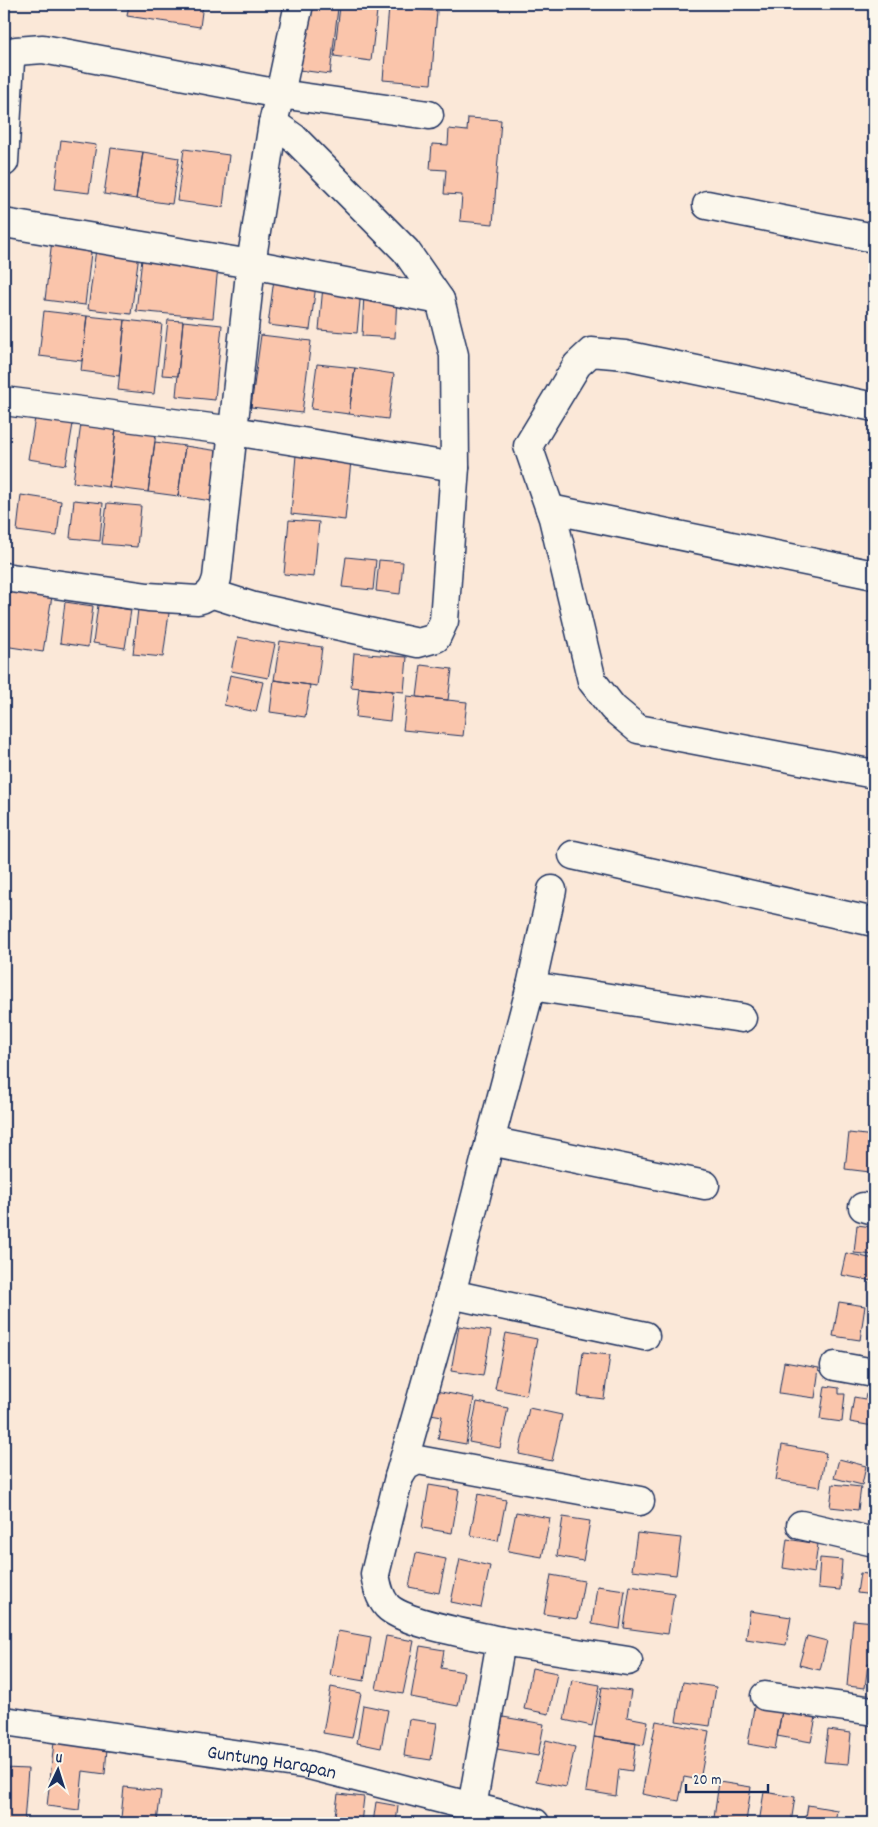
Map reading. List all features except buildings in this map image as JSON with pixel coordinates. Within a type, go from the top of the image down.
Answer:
[{"type":"street","points":[[4,577],[148,597],[198,600],[205,598],[210,593],[217,578],[251,264],[273,123],[299,4]]},
{"type":"street","points":[[4,162],[10,61],[16,51],[23,49],[43,49],[280,94],[429,116]]},
{"type":"street","points":[[210,593],[254,607],[418,643],[432,640],[440,632],[444,621],[455,467],[454,355],[440,300],[406,251],[294,138],[273,123]]},
{"type":"street","points":[[707,205],[874,238]]},
{"type":"street","points":[[4,223],[251,264],[440,300]]},
{"type":"street","points":[[874,407],[625,355],[591,352],[576,365],[528,446],[550,509],[592,681],[613,708],[638,729],[874,774]]},
{"type":"street","points":[[4,401],[234,431],[455,467]]},
{"type":"street","points":[[550,509],[874,575]]},
{"type":"street","points":[[573,855],[874,922]]},
{"type":"street","points":[[552,890],[531,986],[451,1294],[399,1477],[375,1574],[378,1589],[387,1606],[406,1618],[501,1641],[628,1661]]},
{"type":"street","points":[[531,986],[742,1018]]},
{"type":"street","points":[[490,1141],[705,1185]]},
{"type":"street","points":[[451,1294],[645,1336]]},
{"type":"street","points":[[835,1366],[874,1373]]},
{"type":"street","points":[[399,1477],[406,1466],[418,1460],[640,1501]]},
{"type":"street","points":[[801,1525],[874,1542]]},
{"type":"street","points":[[472,1807],[501,1641]]},
{"type":"street","points":[[765,1696],[874,1711]]},
{"type":"street","name":"Guntung Harapan","points":[[4,1721],[310,1765],[536,1823]]}]
